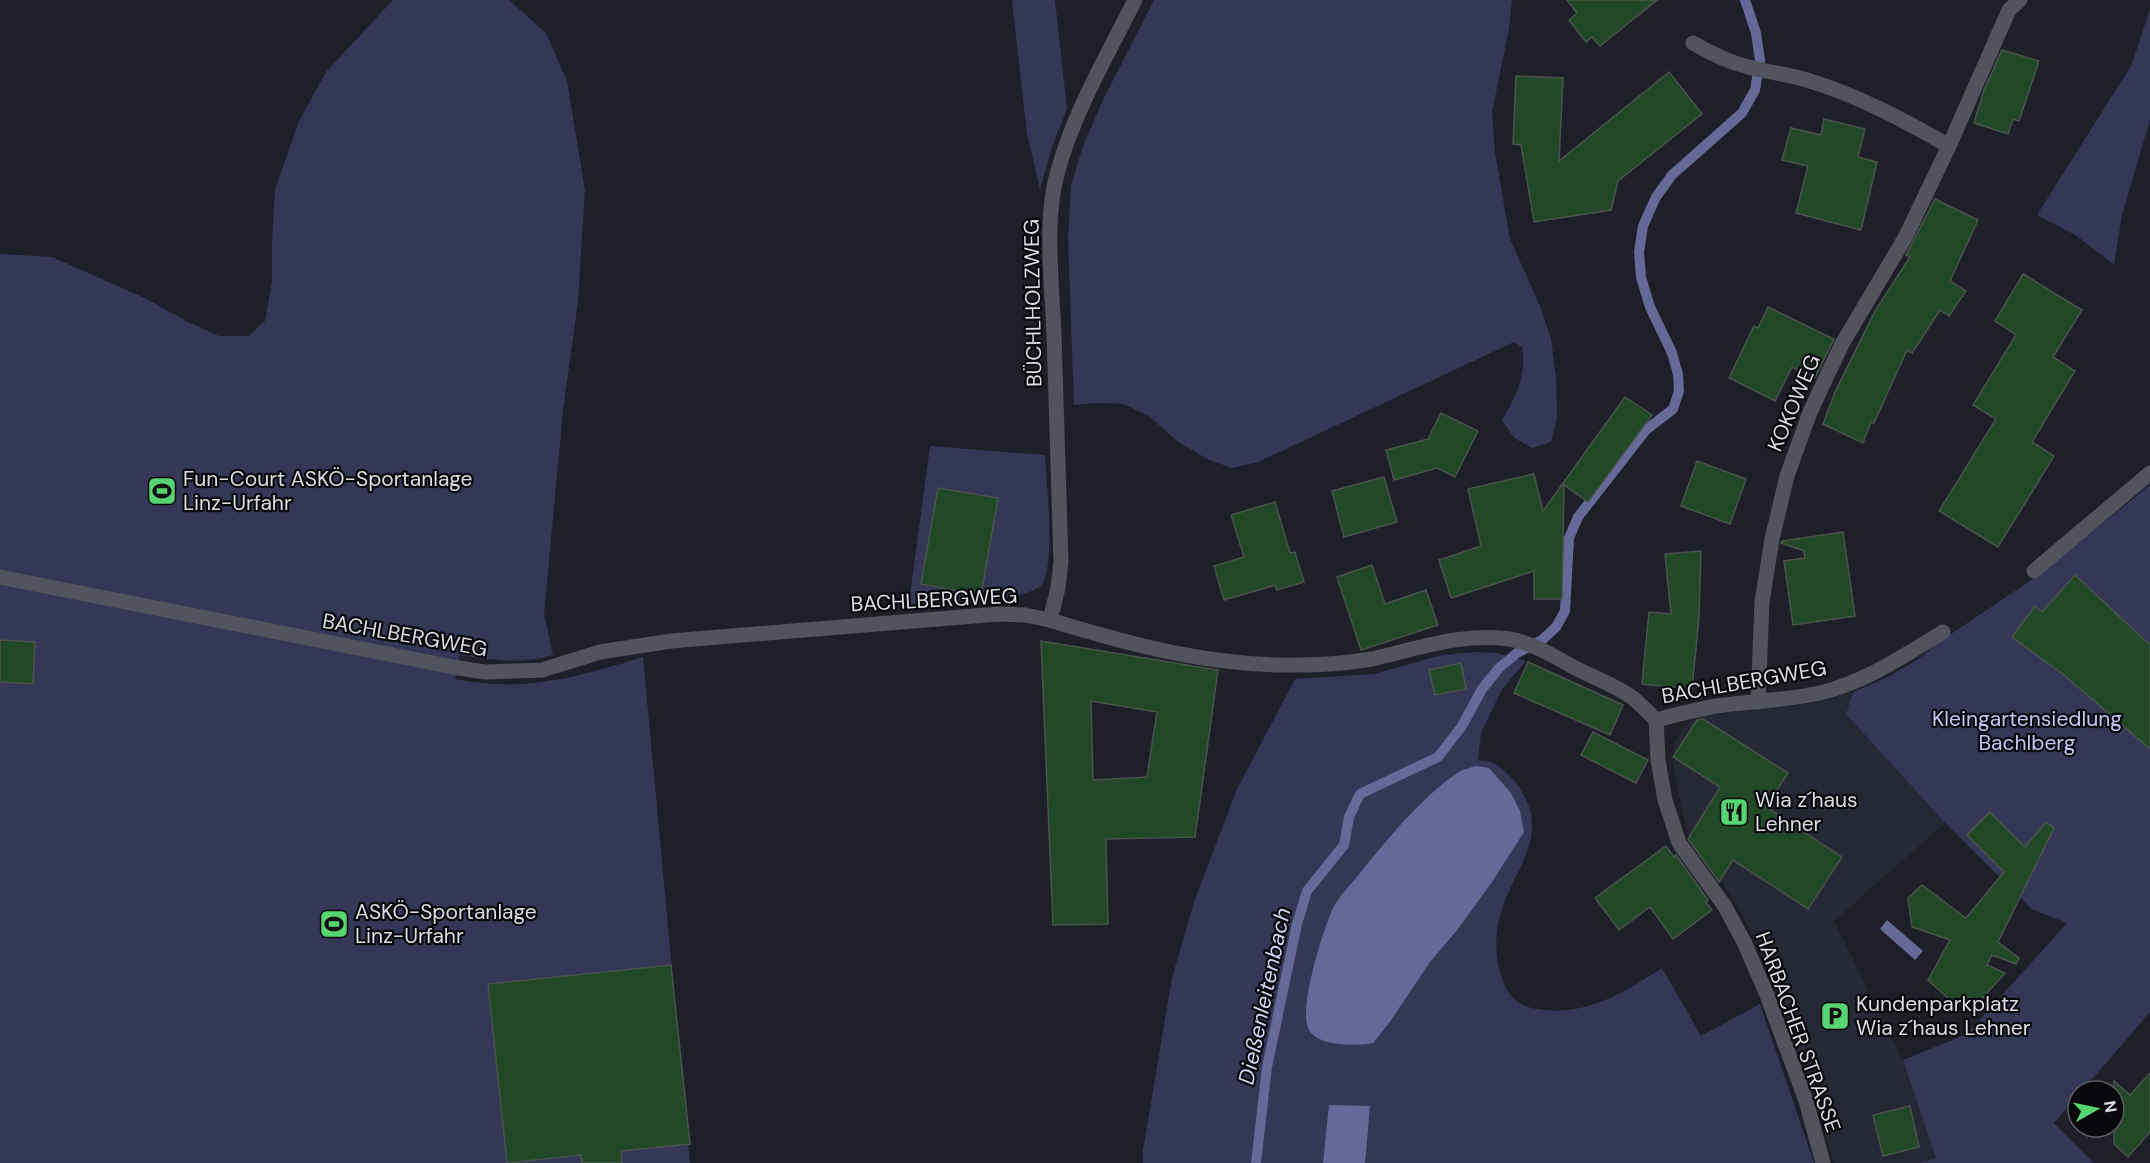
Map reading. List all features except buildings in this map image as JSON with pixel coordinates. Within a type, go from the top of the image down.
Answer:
[{"type":"street","name":"BÜCHLHOLZWEG","points":[[1050,620],[1058,588],[1061,561],[1051,262],[1054,187],[1069,137],[1091,87],[1135,0]]},
{"type":"street","name":"KOKOWEG","points":[[1758,702],[1762,602],[1772,539],[1787,476],[1810,412],[1842,344],[1906,236],[1949,146],[2009,10],[2020,0]]},
{"type":"street","points":[[1693,43],[1708,52],[1748,67],[1809,81],[1859,100],[1909,123],[1949,146]]},
{"type":"street","points":[[2034,571],[2150,473]]},
{"type":"street","name":"BACHLBERGWEG","points":[[0,577],[458,669],[485,672],[542,670],[600,652],[631,646],[776,631],[999,614],[1025,615],[1050,620],[1126,643],[1218,661],[1257,665],[1337,663],[1369,659],[1427,645],[1488,638],[1511,639],[1527,644],[1632,697],[1656,720],[1695,709],[1790,699],[1822,692],[1857,681],[1943,632]]},
{"type":"street","name":"HARBACHER STRASSE","points":[[1656,720],[1658,760],[1665,800],[1679,843],[1724,905],[1744,942],[1767,995],[1806,1101],[1823,1163]]},
{"type":"shaded area","points":[[1853,692],[1846,714],[1945,823],[1834,921],[1903,1060],[1937,1158],[1918,1163],[1834,1163],[1812,1088],[1782,1001],[1759,947],[1736,903],[1688,836],[1673,767],[1674,745],[1682,729],[1698,716],[1812,703]]},
{"type":"shaded area","points":[[1476,766],[1489,768],[1511,793],[1520,811],[1524,832],[1492,882],[1458,929],[1430,962],[1373,1043],[1339,1044],[1314,1036],[1306,1020],[1306,1005],[1313,968],[1334,906],[1404,821],[1431,794],[1459,772]]},
{"type":"shaded area","points":[[1887,920],[1923,951],[1915,960],[1880,929]]},
{"type":"shaded area","points":[[1329,1105],[1370,1106],[1365,1163],[1323,1163]]},
{"type":"green space","name":"ASKÖ-Sportanlage Linz-Urfahr","points":[[393,0],[509,0],[546,33],[567,81],[585,190],[578,301],[563,411],[544,614],[553,655],[518,661],[460,655],[455,679],[505,684],[550,681],[643,657],[690,1163],[0,1163],[0,254],[52,257],[147,299],[219,336],[249,336],[265,321],[272,282],[275,189],[299,121],[326,72]]},
{"type":"green space","points":[[1012,0],[1055,0],[1067,109],[1053,144],[1040,189],[1027,134]]},
{"type":"green space","points":[[1154,0],[1512,0],[1509,29],[1492,112],[1495,152],[1510,239],[1540,306],[1551,339],[1556,377],[1557,418],[1551,442],[1532,448],[1514,438],[1502,420],[1516,394],[1522,376],[1522,347],[1514,342],[1258,462],[1232,468],[1207,459],[1177,441],[1149,416],[1124,404],[1074,405],[1068,238],[1071,186],[1083,146],[1102,102]]},
{"type":"green space","points":[[2150,10],[2150,120],[2122,215],[2114,265],[2077,236],[2037,215],[2131,66]]},
{"type":"green space","points":[[930,446],[1045,455],[1049,559],[1042,584],[1034,590],[1000,599],[908,610]]},
{"type":"green space","name":"Kleingartensiedlung Bachlberg","points":[[2150,485],[2150,1012],[2092,1079],[2066,1079],[2066,1109],[2054,1123],[2066,1135],[2066,1139],[2070,1139],[2094,1163],[1918,1163],[1936,1158],[1903,1060],[1967,1034],[2067,923],[2032,909],[1945,823],[1846,714],[1853,692],[1886,678],[1917,660],[1942,640],[2039,575]]},
{"type":"green space","points":[[1497,653],[1526,661],[1502,689],[1481,733],[1478,760],[1493,763],[1507,774],[1523,793],[1531,815],[1529,844],[1523,863],[1505,900],[1498,923],[1497,958],[1507,991],[1517,1001],[1531,1008],[1568,1010],[1601,1002],[1662,968],[1701,1036],[1760,1004],[1814,1163],[1143,1163],[1143,1150],[1172,978],[1194,902],[1237,789],[1295,679],[1374,674],[1442,655]]},
{"type":"waterway","name":"Dießenleitenbach","points":[[1256,1163],[1267,1067],[1297,924],[1307,891],[1344,845],[1349,817],[1360,794],[1438,757],[1462,726],[1482,689],[1499,668],[1517,653],[1542,640],[1556,627],[1565,611],[1569,538],[1578,517],[1646,430],[1673,409],[1679,391],[1678,374],[1672,353],[1650,307],[1641,277],[1639,252],[1643,226],[1656,197],[1672,175],[1742,113],[1755,90],[1760,60],[1756,33],[1745,0]]},
{"type":"place","name":"Fun-Court ASKÖ-Sportanlage Linz-Urfahr","points":[[162,491]]},
{"type":"place","name":"Wia z´haus Lehner","points":[[1734,812]]},
{"type":"place","name":"ASKÖ-Sportanlage Linz-Urfahr","points":[[334,924]]},
{"type":"place","name":"Kundenparkplatz Wia z´haus Lehner","points":[[1835,1016]]}]
